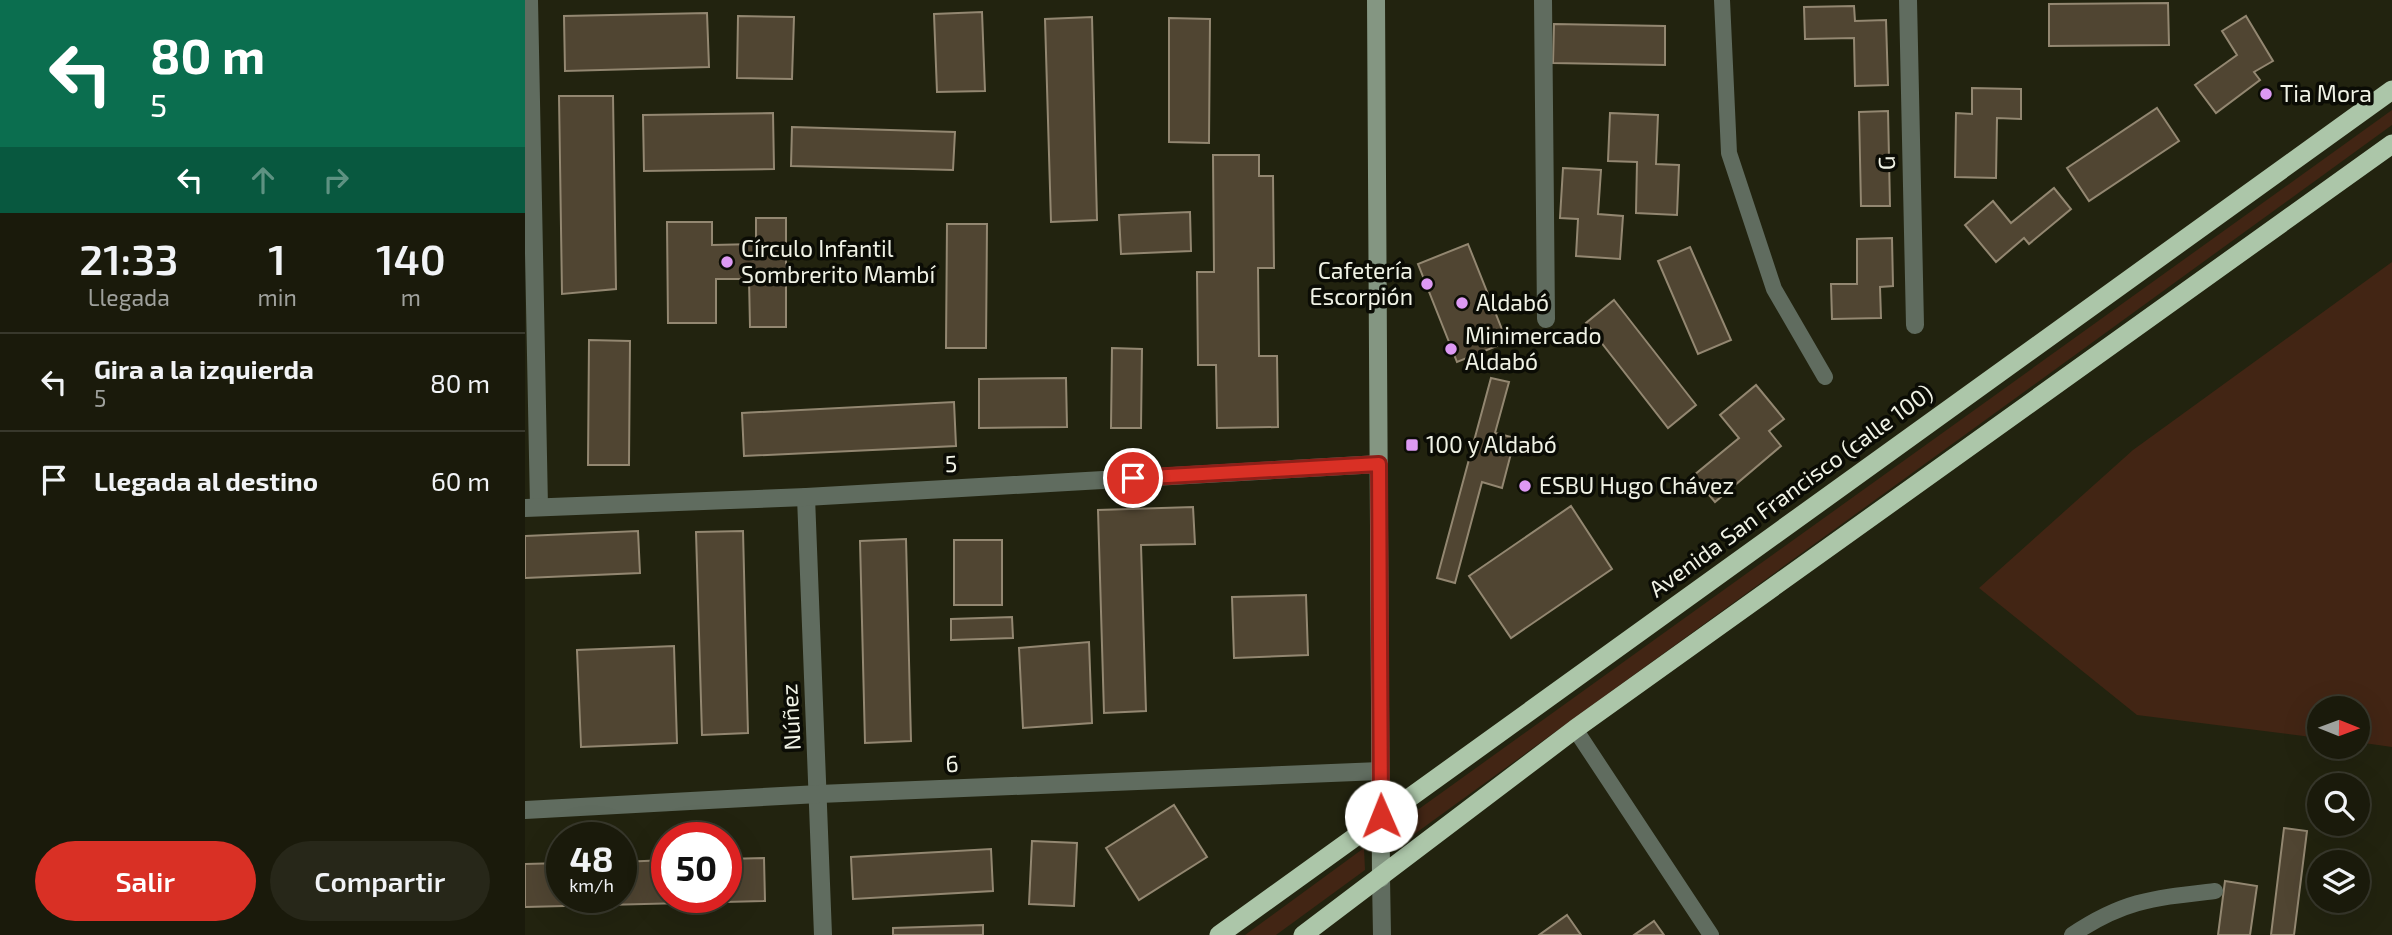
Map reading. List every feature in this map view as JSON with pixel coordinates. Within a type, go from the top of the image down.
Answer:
[{"type":"highway","name":"Avenida San Francisco (calle 100)","points":[[1219,935],[2392,90]]},
{"type":"highway","points":[[1303,935],[1575,729],[2392,144]]},
{"type":"main road","points":[[1375,0],[1381,878]]},
{"type":"street","points":[[529,0],[532,508]]},
{"type":"street","points":[[1542,0],[1546,319]]},
{"type":"street","name":"G","points":[[1908,0],[1915,325]]},
{"type":"street","name":"5","points":[[532,508],[806,497],[1379,464]]},
{"type":"street","name":"Núñez","points":[[806,497],[823,935]]},
{"type":"street","name":"6","points":[[525,810],[819,794],[1380,772]]},
{"type":"street","points":[[1381,878],[1382,935]]},
{"type":"lane","points":[[1722,0],[1729,153],[1774,289],[1825,377]]},
{"type":"lane","points":[[1575,729],[1711,935]]},
{"type":"lane","points":[[2072,935],[2107,912],[2155,898],[2215,891]]},
{"type":"shaded area","points":[[2392,110],[2392,125],[1398,846],[1398,824]]},
{"type":"shaded area","points":[[2392,262],[2392,747],[2370,744],[2370,696],[2307,696],[2307,736],[2137,715],[1979,588],[2133,450]]},
{"type":"shaded area","points":[[1364,848],[1365,870],[1276,935],[1245,935]]},
{"type":"building","points":[[2168,3],[2169,45],[2049,46],[2049,4]]},
{"type":"building","points":[[1854,6],[1855,21],[1886,20],[1888,85],[1855,86],[1854,38],[1805,39],[1804,7]]},
{"type":"building","points":[[982,12],[985,91],[937,92],[934,14]]},
{"type":"building","points":[[707,13],[709,67],[565,71],[564,16]]},
{"type":"building","points":[[738,16],[794,17],[792,79],[737,78]]},
{"type":"building","points":[[2246,16],[2273,61],[2254,72],[2260,80],[2216,113],[2195,85],[2237,55],[2222,31]]},
{"type":"building","points":[[1092,17],[1097,220],[1051,222],[1045,19]]},
{"type":"building","points":[[1169,18],[1210,19],[1209,143],[1169,142]]},
{"type":"building","points":[[1554,24],[1665,26],[1665,65],[1553,63]]},
{"type":"building","points":[[1972,88],[2021,89],[2021,119],[1997,118],[1996,178],[1955,177],[1956,113],[1972,114]]},
{"type":"building","points":[[559,96],[613,96],[616,289],[562,294]]},
{"type":"building","points":[[2157,108],[2179,141],[2089,201],[2067,168]]},
{"type":"building","points":[[1888,111],[1890,206],[1861,206],[1859,112]]},
{"type":"building","points":[[773,113],[774,169],[644,171],[643,115]]},
{"type":"building","points":[[1610,113],[1658,115],[1656,164],[1679,165],[1677,215],[1636,213],[1637,162],[1608,161]]},
{"type":"building","points":[[792,127],[955,132],[953,170],[791,166]]},
{"type":"building","points":[[1213,155],[1259,155],[1259,176],[1273,176],[1274,268],[1258,268],[1259,356],[1277,356],[1278,427],[1217,428],[1216,365],[1198,365],[1197,272],[1214,272]]},
{"type":"building","points":[[1563,168],[1601,170],[1598,214],[1623,216],[1620,259],[1576,256],[1578,219],[1560,218]]},
{"type":"building","points":[[2054,188],[2071,209],[2029,244],[2024,238],[1996,262],[1965,225],[1993,201],[2011,223]]},
{"type":"building","points":[[1190,212],[1191,251],[1121,254],[1119,215]]},
{"type":"building","name":"Círculo Infantil Sombrerito Mambí","points":[[756,218],[786,218],[786,327],[750,327],[749,279],[716,279],[716,323],[668,323],[667,222],[712,222],[712,245],[756,244]]},
{"type":"building","points":[[947,224],[987,224],[986,348],[946,348]]},
{"type":"building","points":[[1892,238],[1893,286],[1880,287],[1881,318],[1832,319],[1831,284],[1857,284],[1857,239]]},
{"type":"building","name":"Aldabó","points":[[1468,244],[1507,342],[1457,362],[1418,264]]},
{"type":"building","points":[[1690,247],[1731,340],[1698,354],[1658,261]]},
{"type":"building","points":[[1614,300],[1696,405],[1668,428],[1586,323]]},
{"type":"building","points":[[589,340],[630,341],[629,465],[588,465]]},
{"type":"building","points":[[1112,348],[1142,349],[1141,428],[1111,428]]},
{"type":"building","points":[[1066,378],[1067,427],[979,428],[979,379]]},
{"type":"building","points":[[1491,378],[1509,382],[1495,433],[1515,438],[1502,488],[1482,482],[1455,583],[1437,578]]},
{"type":"building","points":[[1756,385],[1784,419],[1769,431],[1781,446],[1715,502],[1693,476],[1739,438],[1720,415]]},
{"type":"building","points":[[954,402],[956,446],[744,456],[742,413]]},
{"type":"building","points":[[1571,506],[1612,569],[1511,638],[1469,576]]},
{"type":"building","points":[[1193,507],[1195,544],[1141,545],[1146,711],[1104,713],[1098,510]]},
{"type":"building","points":[[638,531],[640,573],[525,578],[525,536]]},
{"type":"building","points":[[743,531],[748,733],[702,735],[696,532]]},
{"type":"building","points":[[906,539],[911,741],[865,743],[860,541]]},
{"type":"building","points":[[954,540],[1002,540],[1002,605],[954,605]]},
{"type":"building","points":[[1306,595],[1308,655],[1234,658],[1232,597]]},
{"type":"building","points":[[1012,617],[1013,638],[951,640],[951,619]]},
{"type":"building","points":[[1089,642],[1092,723],[1023,728],[1019,648]]},
{"type":"building","points":[[674,646],[677,743],[581,747],[577,650]]},
{"type":"building","points":[[1174,805],[1207,857],[1139,900],[1106,848]]},
{"type":"building","points":[[2284,828],[2307,831],[2294,935],[2271,935]]},
{"type":"building","points":[[1032,841],[1077,843],[1074,906],[1029,904]]},
{"type":"building","points":[[991,849],[993,891],[853,899],[851,857]]},
{"type":"building","points":[[764,858],[765,901],[742,902],[742,859]]},
{"type":"building","points":[[637,861],[651,861],[651,904],[637,904]]},
{"type":"building","points":[[546,863],[546,906],[525,907],[525,864]]},
{"type":"building","points":[[2225,881],[2257,886],[2250,935],[2218,935]]},
{"type":"building","points":[[1567,915],[1581,935],[1539,935]]},
{"type":"building","points":[[1654,921],[1664,935],[1634,935]]},
{"type":"building","points":[[983,925],[983,935],[893,935],[893,928]]},
{"type":"place","name":"Tia Mora","points":[[2266,94]]},
{"type":"place","name":"Círculo Infantil Sombrerito Mambí","points":[[727,262]]},
{"type":"place","name":"Cafetería Escorpión","points":[[1427,284]]},
{"type":"place","name":"Aldabó","points":[[1462,303]]},
{"type":"place","name":"Minimercado Aldabó","points":[[1451,349]]},
{"type":"place","name":"100 y Aldabó","points":[[1412,445]]},
{"type":"place","name":"ESBU Hugo Chávez","points":[[1525,486]]},
{"type":"route","points":[[1133,478],[1379,464],[1381,816]]}]
